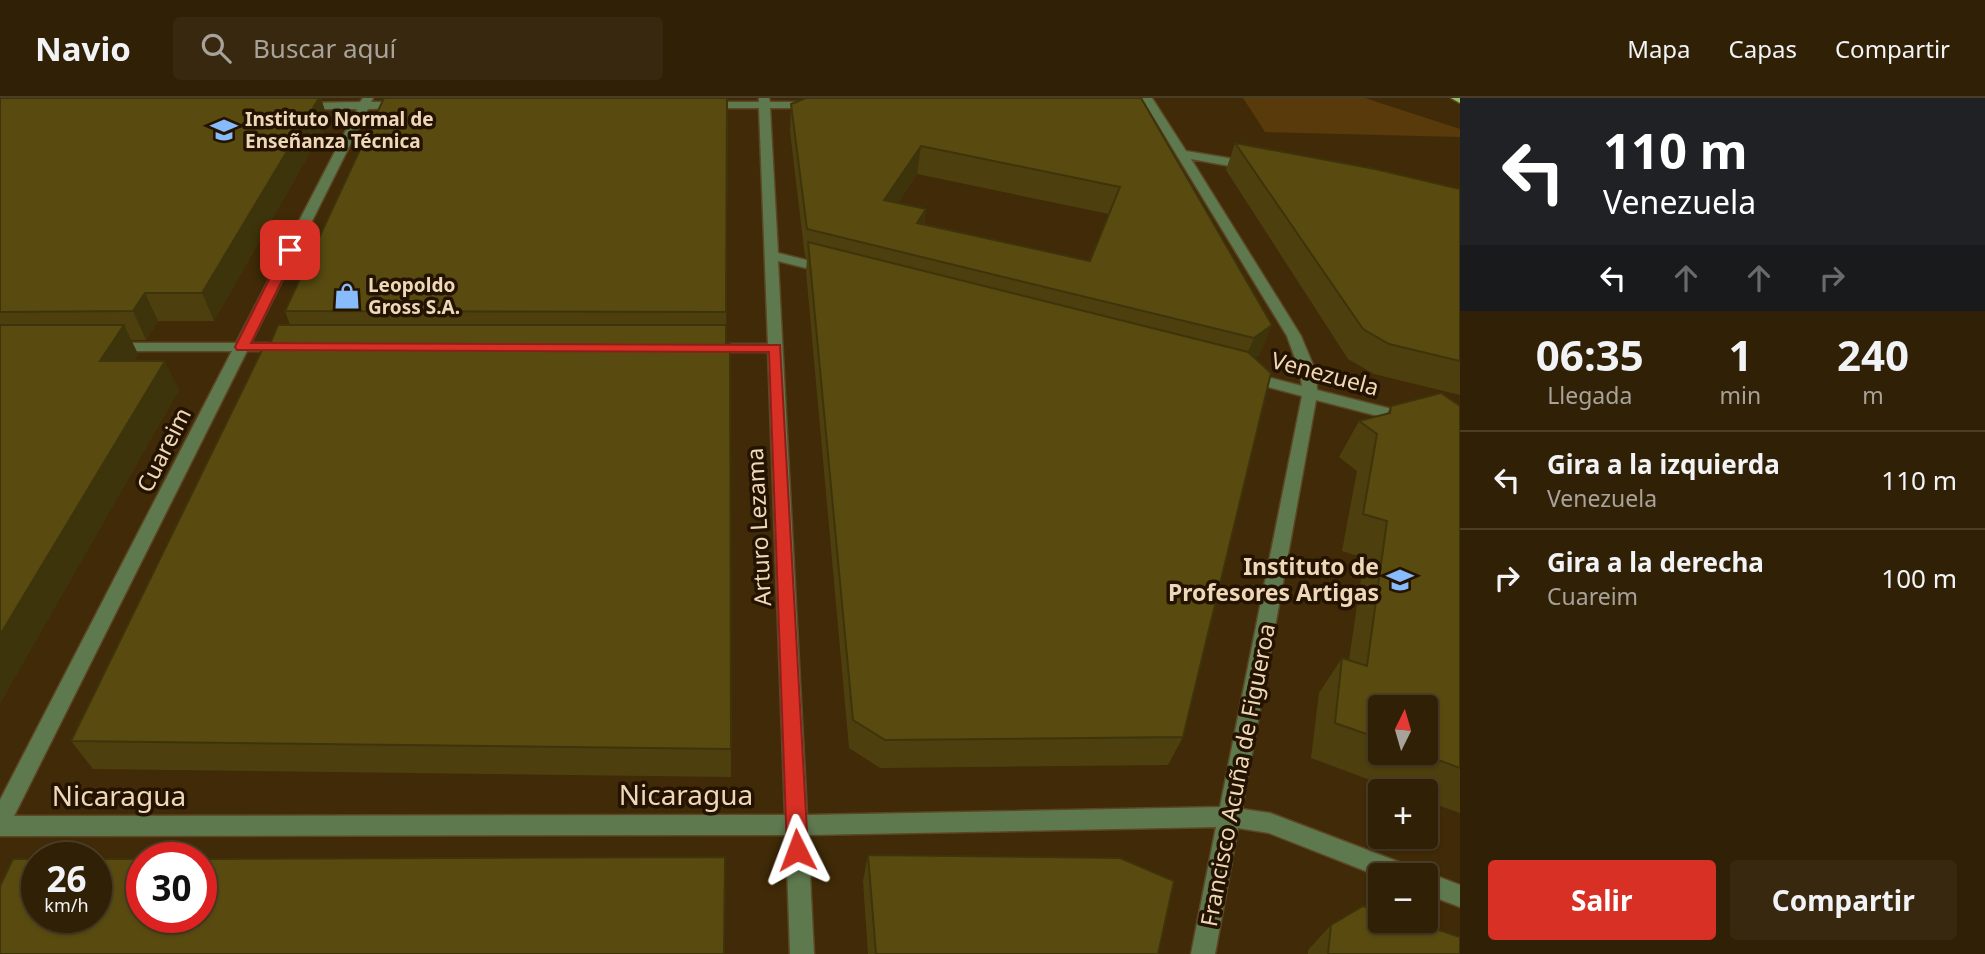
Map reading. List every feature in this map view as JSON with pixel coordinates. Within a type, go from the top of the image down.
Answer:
[{"type":"street","points":[[294,106],[365,102],[419,105]]},
{"type":"street","name":"Cuareim","points":[[0,824],[365,102]]},
{"type":"street","points":[[695,105],[764,102],[834,105]]},
{"type":"street","name":"Arturo Lezama","points":[[764,102],[802,954]]},
{"type":"street","name":"Francisco Acuña de Figueroa","points":[[1146,103],[1294,336],[1308,372],[1311,393],[1203,954]]},
{"type":"street","points":[[1180,154],[1270,170]]},
{"type":"street","points":[[771,255],[838,272]]},
{"type":"street","points":[[94,347],[296,347]]},
{"type":"street","points":[[693,348],[775,348]]},
{"type":"street","name":"Venezuela","points":[[1230,372],[1419,422]]},
{"type":"street","name":"Nicaragua","points":[[0,824],[796,825],[1231,817],[1270,823],[1373,863]]},
{"type":"street","points":[[1438,888],[1460,896]]},
{"type":"shaded area","points":[[1243,98],[1365,98],[1460,129],[1460,137],[1265,132]]},
{"type":"building","points":[[0,98],[319,98],[202,293],[145,293],[133,311],[0,312]]},
{"type":"building","points":[[384,98],[727,98],[726,312],[285,311]]},
{"type":"building","points":[[806,98],[1141,98],[1272,325],[1254,338],[807,229],[791,104]],"holes":[[[921,146],[1120,187],[1090,261],[917,223],[926,209],[884,200]]]},
{"type":"building","points":[[1235,143],[1375,169],[1460,189],[1460,361],[1389,344],[1363,329]]},
{"type":"building","points":[[808,242],[1248,352],[1271,373],[1183,737],[885,740],[853,720]]},
{"type":"building","points":[[0,325],[124,325],[100,361],[165,361],[0,635]]},
{"type":"building","points":[[278,325],[726,325],[726,344],[730,344],[731,749],[71,741],[265,344],[270,344]]},
{"type":"building","points":[[1441,393],[1460,406],[1460,768],[1438,760],[1438,695],[1368,695],[1368,734],[1335,723],[1342,658],[1367,666],[1387,521],[1363,514],[1377,434],[1359,421],[1390,413],[1391,406]]},
{"type":"building","points":[[868,855],[1120,858],[1174,881],[1158,954],[876,954]]},
{"type":"building","points":[[725,857],[724,954],[0,954],[0,886],[13,859],[21,859],[21,933],[112,933],[112,859],[126,859],[126,933],[217,933],[217,859]]},
{"type":"building","points":[[1363,906],[1368,908],[1368,933],[1438,933],[1438,930],[1460,937],[1460,954],[1328,954],[1331,925]]},
{"type":"place","name":"Instituto Normal de Enseñanza Técnica","points":[[224,130]]},
{"type":"place","name":"Leopoldo Gross S.A.","points":[[347,296]]},
{"type":"place","name":"Instituto de Profesores Artigas","points":[[1400,580]]},
{"type":"route","points":[[290,250],[242,347],[775,348],[797,850]]}]
